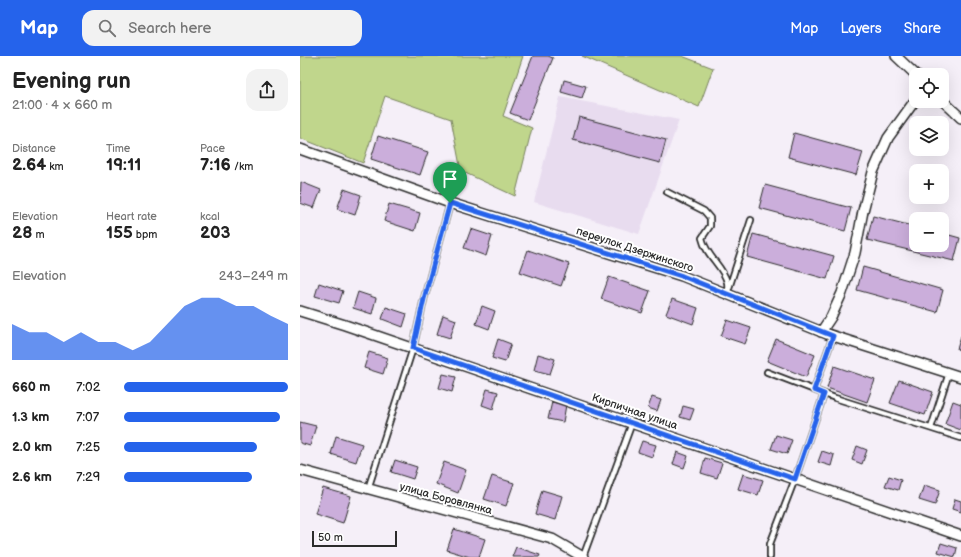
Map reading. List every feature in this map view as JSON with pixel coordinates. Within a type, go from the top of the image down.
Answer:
[{"type":"street","points":[[896,56],[909,68]]},
{"type":"street","points":[[949,107],[961,118]]},
{"type":"street","points":[[820,332],[831,317],[842,293],[855,253],[863,211],[873,172],[888,138],[910,108]]},
{"type":"street","name":"переулок Дзержинского","points":[[300,149],[450,203],[682,276],[820,332],[961,377]]},
{"type":"street","name":"Кирпичная улица","points":[[300,311],[413,348],[961,536]]},
{"type":"street","name":"улица Боровлянка","points":[[300,470],[552,539],[583,557]]},
{"type":"lane","points":[[666,192],[704,211],[710,218],[710,226],[702,238],[704,246],[721,270],[727,282],[727,294]]},
{"type":"lane","points":[[368,489],[413,348],[424,299],[450,203]]},
{"type":"lane","points":[[727,294],[752,220]]},
{"type":"lane","points":[[814,390],[833,336]]},
{"type":"lane","points":[[767,372],[824,394],[961,438]]},
{"type":"lane","points":[[931,428],[949,373]]},
{"type":"lane","points":[[770,557],[770,544],[795,479],[824,394]]},
{"type":"lane","points":[[583,557],[632,423]]},
{"type":"shaded area","points":[[560,97],[679,120],[639,234],[534,202]]},
{"type":"green space","points":[[300,56],[523,56],[503,116],[532,128],[515,196],[461,171],[451,119],[385,96],[363,163],[300,138]]},
{"type":"green space","points":[[582,56],[682,56],[713,68],[699,107]]},
{"type":"building","points":[[533,56],[548,56],[553,58],[528,120],[510,113]]},
{"type":"building","points":[[564,80],[586,86],[582,98],[561,92]]},
{"type":"building","points":[[579,117],[666,140],[660,163],[573,140]]},
{"type":"building","points":[[794,133],[863,152],[856,175],[788,157]]},
{"type":"building","points":[[378,136],[428,152],[420,175],[371,159]]},
{"type":"building","points":[[301,182],[321,190],[314,208],[300,203]]},
{"type":"building","points":[[765,185],[851,208],[845,231],[759,208]]},
{"type":"building","points":[[344,189],[361,195],[355,215],[337,209]]},
{"type":"building","points":[[389,204],[420,213],[415,231],[384,221]]},
{"type":"building","points":[[873,216],[909,225],[909,250],[867,240]]},
{"type":"building","points":[[471,229],[492,236],[486,256],[464,248]]},
{"type":"building","points":[[753,234],[834,256],[827,279],[747,257]]},
{"type":"building","points":[[949,235],[960,238],[954,261],[917,252],[949,252]]},
{"type":"building","points":[[528,250],[569,264],[561,286],[520,272]]},
{"type":"building","points":[[863,267],[943,290],[937,312],[857,290]]},
{"type":"building","points":[[609,277],[650,291],[642,313],[601,299]]},
{"type":"building","points":[[319,283],[343,291],[339,303],[315,296]]},
{"type":"building","points":[[358,292],[376,298],[372,314],[353,308]]},
{"type":"building","points":[[672,299],[698,308],[693,324],[666,314]]},
{"type":"building","points":[[482,306],[495,311],[489,329],[476,324]]},
{"type":"building","points":[[386,307],[407,314],[403,327],[382,319]]},
{"type":"building","points":[[443,315],[456,320],[450,338],[437,334]]},
{"type":"building","points":[[727,320],[751,328],[745,344],[721,336]]},
{"type":"building","points":[[961,336],[961,351],[957,349]]},
{"type":"building","points":[[498,339],[511,344],[505,362],[492,358]]},
{"type":"building","points":[[776,339],[815,355],[806,377],[767,361]]},
{"type":"building","points":[[369,352],[388,358],[383,374],[364,368]]},
{"type":"building","points":[[538,354],[555,359],[550,374],[534,370]]},
{"type":"building","points":[[834,366],[875,380],[867,402],[827,388]]},
{"type":"building","points":[[443,374],[456,377],[452,392],[439,388]]},
{"type":"building","points":[[899,380],[933,392],[925,415],[890,403]]},
{"type":"building","points":[[487,389],[498,392],[493,409],[482,405]]},
{"type":"building","points":[[652,397],[661,400],[657,411],[648,408]]},
{"type":"building","points":[[953,401],[961,404],[961,430],[945,424]]},
{"type":"building","points":[[552,402],[566,405],[563,422],[548,419]]},
{"type":"building","points":[[683,406],[694,409],[690,420],[680,417]]},
{"type":"building","points":[[300,422],[316,426],[310,446],[300,443]]},
{"type":"building","points":[[776,435],[792,440],[787,454],[771,449]]},
{"type":"building","points":[[336,436],[362,444],[356,462],[331,454]]},
{"type":"building","points":[[642,441],[656,445],[652,457],[638,452]]},
{"type":"building","points":[[857,446],[867,450],[862,464],[852,460]]},
{"type":"building","points":[[822,451],[834,455],[831,466],[818,462]]},
{"type":"building","points":[[677,452],[688,456],[684,468],[673,464]]},
{"type":"building","points":[[705,458],[722,463],[717,478],[701,473]]},
{"type":"building","points":[[395,460],[417,467],[413,479],[391,472]]},
{"type":"building","points":[[444,462],[466,470],[458,493],[436,484]]},
{"type":"building","points":[[743,474],[763,480],[758,495],[738,489]]},
{"type":"building","points":[[492,476],[514,483],[506,506],[484,499]]},
{"type":"building","points":[[889,476],[901,480],[898,490],[885,486]]},
{"type":"building","points":[[924,485],[940,490],[935,505],[919,500]]},
{"type":"building","points":[[323,488],[351,496],[343,523],[315,514]]},
{"type":"building","points":[[542,490],[562,496],[555,520],[535,514]]},
{"type":"building","points":[[955,499],[961,501],[961,512],[952,509]]},
{"type":"building","points":[[454,529],[485,539],[479,557],[470,557],[447,550]]},
{"type":"building","points":[[941,543],[957,548],[955,557],[938,552]]},
{"type":"building","points":[[516,547],[540,555],[539,557],[512,557]]},
{"type":"route","points":[[450,203],[682,276],[833,336],[814,390],[824,394],[795,479],[413,348],[424,299],[450,203]]}]
